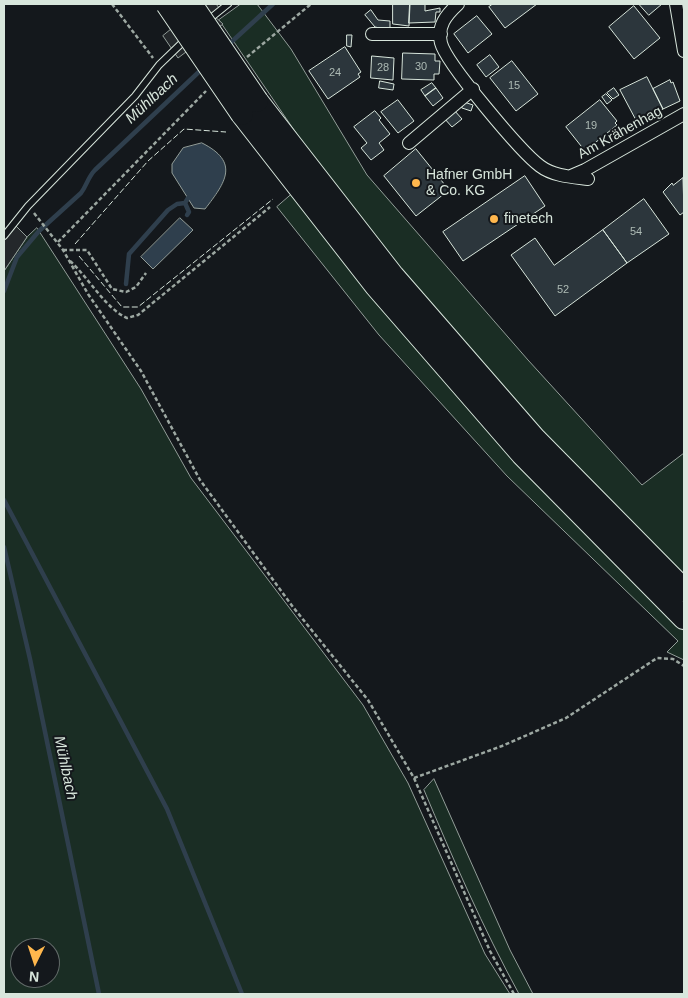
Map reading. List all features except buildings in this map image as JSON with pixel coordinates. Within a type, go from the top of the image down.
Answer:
[{"type":"highway","points":[[167,4],[250,107],[521,423],[684,590]]},
{"type":"highway","points":[[191,4],[250,107],[376,286],[522,454],[684,618]]},
{"type":"street","points":[[372,34],[440,34],[443,21],[458,4]]},
{"type":"street","points":[[676,4],[684,50]]},
{"type":"street","name":"Am Krähenhag","points":[[440,34],[441,44],[446,53],[473,90],[512,138],[540,167],[554,174],[588,179]]},
{"type":"street","points":[[409,143],[473,90]]},
{"type":"street","name":"Am Krähenhag","points":[[569,177],[585,170],[684,114]]},
{"type":"lane","points":[[200,27],[228,4]]},
{"type":"lane","points":[[4,236],[28,206],[135,96],[159,64],[194,33]]},
{"type":"path","points":[[112,4],[144,49],[159,64]]},
{"type":"path","points":[[243,60],[311,4]]},
{"type":"path","points":[[58,243],[204,93]]},
{"type":"path","points":[[69,260],[117,314],[127,318],[138,315],[270,207]]},
{"type":"path","points":[[39,219],[63,250],[88,294],[141,371],[200,480],[293,606],[368,700],[414,778],[490,951],[514,994]]},
{"type":"path","points":[[63,250],[88,250],[112,289],[119,291],[126,292],[136,287],[146,273]]},
{"type":"path","points":[[414,778],[502,746],[566,718],[657,658],[673,659],[684,666]]},
{"type":"green space","points":[[241,4],[257,4],[291,49],[367,175],[528,360],[642,485],[684,453],[684,576],[573,465],[405,276],[322,171],[219,20]]},
{"type":"green space","points":[[292,194],[660,608],[684,631],[684,660],[667,652],[678,641],[507,476],[379,335],[277,207]]},
{"type":"green space","points":[[37,228],[141,389],[191,478],[363,705],[408,783],[485,954],[510,994],[4,994],[4,271],[27,237]]},
{"type":"green space","points":[[434,779],[510,950],[533,994],[519,994],[469,893],[424,790]]},
{"type":"shaded area","points":[[202,4],[216,4],[220,9],[213,15],[223,24],[178,58],[163,36]]},
{"type":"shaded area","points":[[15,225],[27,237],[4,271],[4,238]]},
{"type":"water","points":[[202,143],[214,150],[221,158],[225,165],[226,173],[219,190],[205,209],[194,208],[172,173],[172,164],[183,148]]},
{"type":"water","points":[[180,218],[193,230],[153,269],[141,257]]},
{"type":"waterway","name":"Mühlbach","points":[[227,46],[273,4]]},
{"type":"waterway","name":"Mühlbach","points":[[4,291],[17,257],[39,231],[81,193],[95,170],[203,68]]},
{"type":"waterway","points":[[126,284],[129,254],[168,210],[177,204],[185,203],[188,198]]},
{"type":"waterway","points":[[185,203],[189,212],[187,215]]},
{"type":"waterway","points":[[4,500],[167,809],[242,994]]},
{"type":"waterway","name":"Mühlbach","points":[[4,547],[30,659],[99,994]]},
{"type":"fence","points":[[75,244],[148,161],[184,129],[226,132]]},
{"type":"fence","points":[[79,256],[122,307],[138,307],[273,199]]},
{"type":"place","name":"Hafner GmbH & Co. KG","points":[[416,183]]},
{"type":"place","name":"finetech","points":[[494,219]]}]
